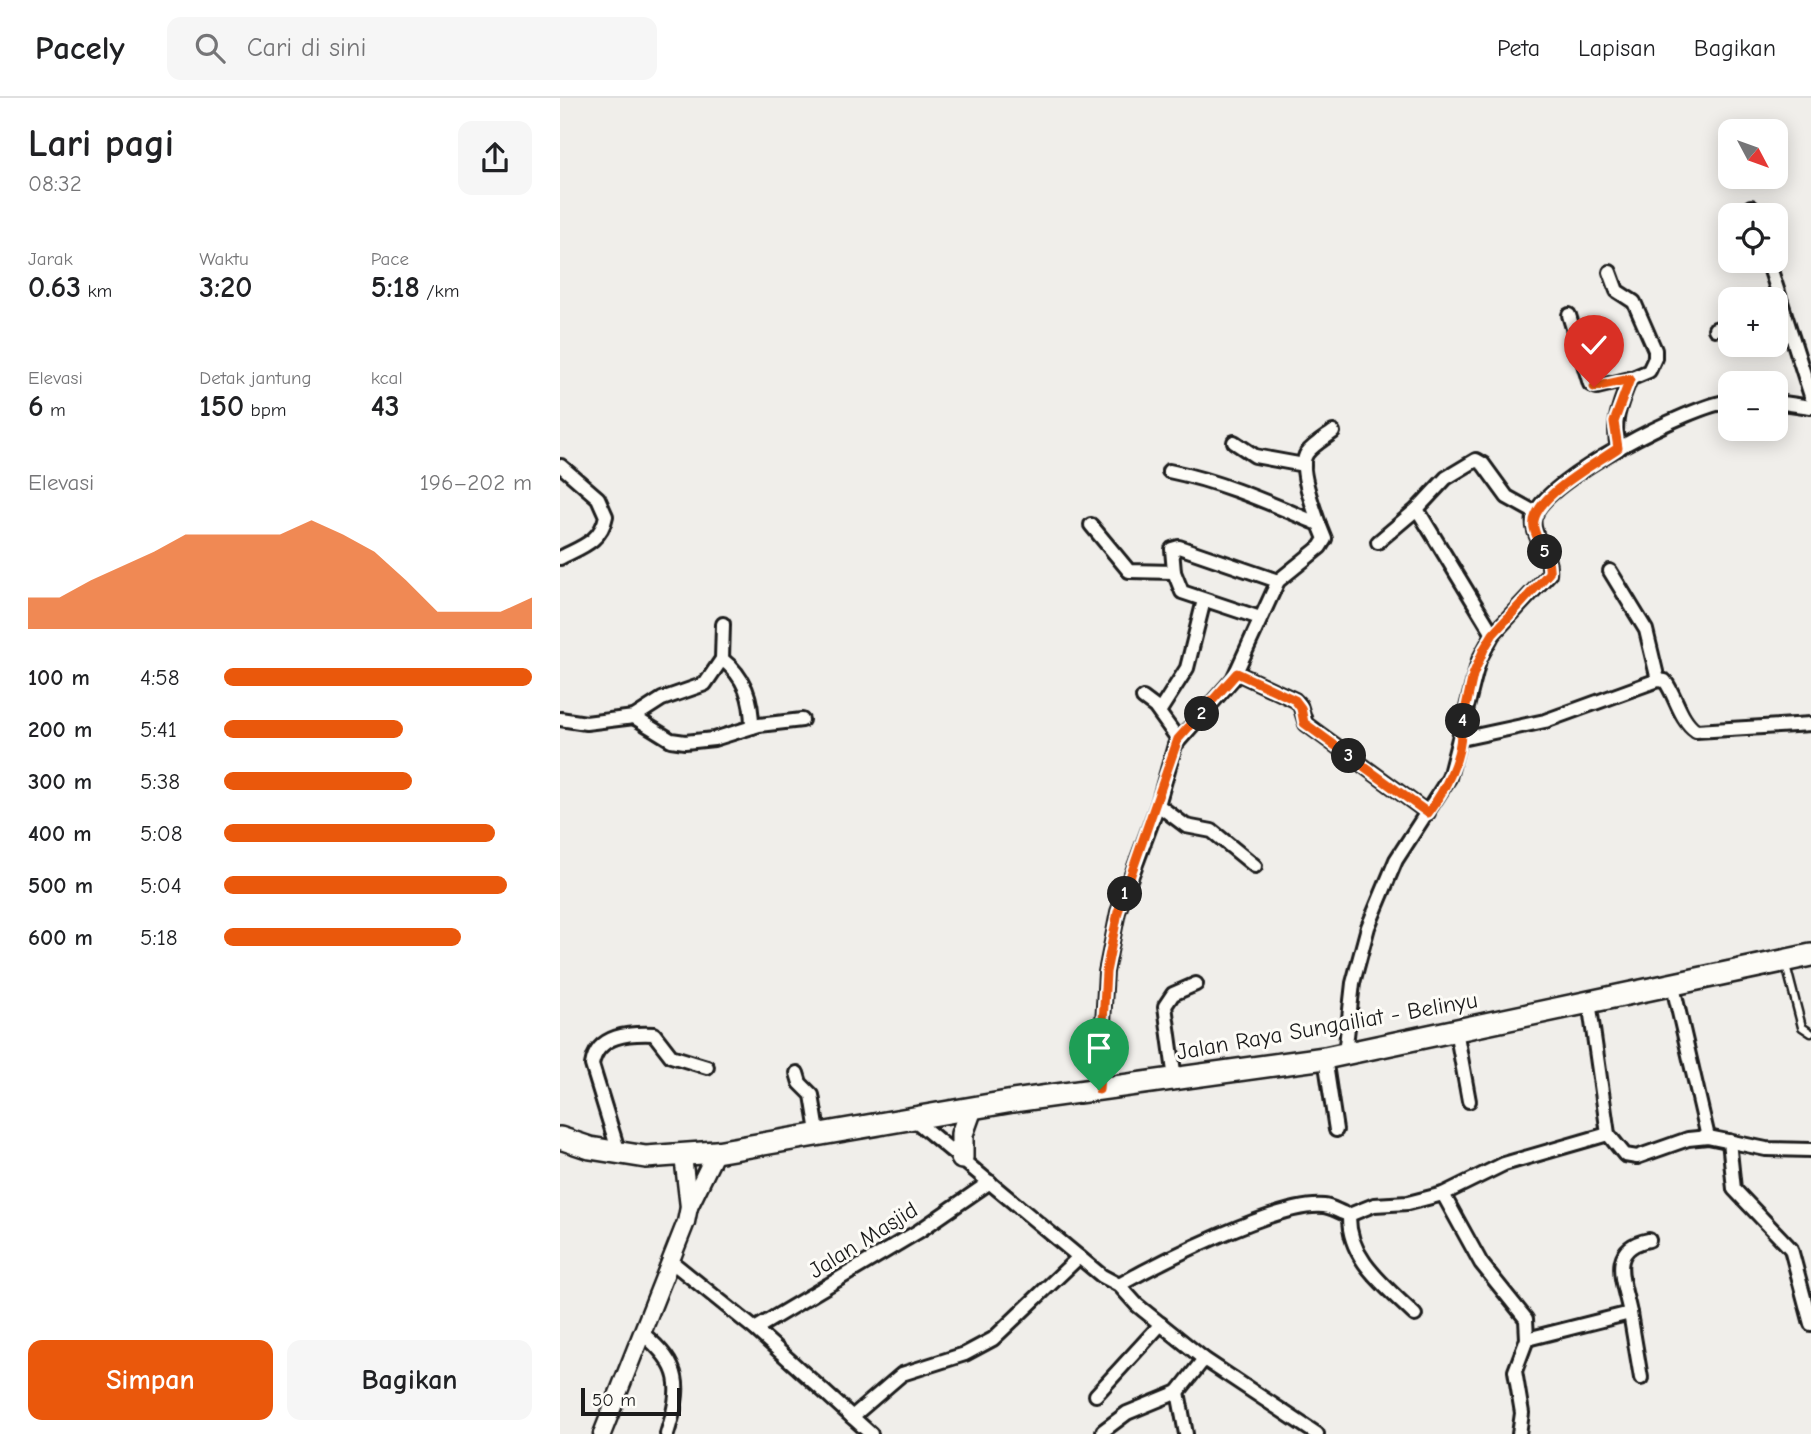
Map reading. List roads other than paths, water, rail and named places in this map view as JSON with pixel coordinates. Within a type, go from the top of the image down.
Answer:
[{"type":"highway","name":"Jalan Raya Sungailiat - Belinyu","points":[[560,1138],[619,1153],[683,1156],[716,1152],[911,1117],[1335,1056],[1672,982],[1811,955]]},
{"type":"highway","points":[[962,1158],[963,1127],[971,1109]]},
{"type":"street","points":[[1569,315],[1590,384],[1597,387],[1649,371],[1655,358],[1655,350],[1634,302],[1617,291],[1610,272]]},
{"type":"street","points":[[1788,331],[1811,396]]},
{"type":"street","points":[[1618,448],[1614,422],[1630,379]]},
{"type":"street","points":[[1788,404],[1811,407]]},
{"type":"street","points":[[1336,1130],[1335,1056],[1355,973],[1378,898],[1401,851],[1444,790],[1461,739],[1473,675],[1493,634],[1549,573],[1548,557],[1534,529],[1536,513],[1550,495],[1618,448],[1684,414],[1718,405]]},
{"type":"street","points":[[1099,1090],[1104,992],[1118,912],[1158,805],[1178,739],[1237,673],[1278,581],[1324,544],[1304,465],[1307,452],[1333,432]]},
{"type":"street","points":[[1234,442],[1255,456],[1304,465]]},
{"type":"street","points":[[1378,542],[1417,509],[1446,478],[1476,460],[1483,464],[1507,497],[1536,513]]},
{"type":"street","points":[[560,558],[588,545],[601,530],[606,516],[598,498],[561,466]]},
{"type":"street","points":[[1169,471],[1222,483],[1319,524]]},
{"type":"street","points":[[1417,509],[1493,634]]},
{"type":"street","points":[[1091,525],[1129,571],[1174,572]]},
{"type":"street","points":[[1260,618],[1182,592],[1174,572],[1171,553],[1176,546],[1278,581]]},
{"type":"street","points":[[1610,571],[1646,629],[1658,680]]},
{"type":"street","points":[[1159,712],[1187,668],[1204,600]]},
{"type":"street","points":[[560,719],[586,723],[634,717],[662,699],[705,684],[722,659],[723,624]]},
{"type":"street","points":[[722,659],[735,670],[750,696],[752,727]]},
{"type":"street","points":[[1237,673],[1295,700],[1301,708],[1304,723],[1428,813]]},
{"type":"street","points":[[1461,739],[1545,721],[1658,680],[1665,681],[1687,723],[1696,731],[1811,724]]},
{"type":"street","points":[[1143,698],[1159,712],[1178,739]]},
{"type":"street","points":[[634,717],[671,740],[685,742],[714,739],[752,727],[802,720]]},
{"type":"street","points":[[1158,805],[1186,826],[1218,835],[1255,866]]},
{"type":"street","points":[[1672,982],[1708,1137]]},
{"type":"street","points":[[1175,1079],[1165,1006],[1173,994],[1196,984]]},
{"type":"street","points":[[1590,1000],[1608,1134],[1616,1149],[1631,1158],[1688,1139],[1708,1137],[1766,1149],[1811,1150]]},
{"type":"street","points":[[1457,1030],[1469,1101]]},
{"type":"street","points":[[619,1153],[592,1065],[593,1058],[610,1039],[626,1032],[654,1034],[671,1056],[707,1067]]},
{"type":"street","points":[[797,1073],[800,1083],[811,1095],[818,1132]]},
{"type":"street","points":[[911,1117],[1102,1276],[1119,1285],[1136,1305],[1204,1359],[1317,1434]]},
{"type":"street","points":[[1119,1285],[1222,1234],[1278,1216],[1318,1206],[1349,1215],[1374,1205],[1417,1201],[1443,1194],[1504,1164],[1608,1134]]},
{"type":"street","points":[[1729,1141],[1734,1189],[1791,1249],[1811,1324]]},
{"type":"street","points":[[602,1434],[672,1262],[689,1207],[716,1152]]},
{"type":"street","points":[[683,1156],[689,1207]]},
{"type":"street","name":"Jalan Masjid","points":[[755,1329],[919,1231],[990,1182]]},
{"type":"street","points":[[1443,1194],[1481,1263],[1524,1314],[1528,1326],[1527,1339],[1515,1371],[1522,1413],[1519,1434]]},
{"type":"street","points":[[1349,1215],[1351,1239],[1361,1259],[1415,1314]]},
{"type":"street","points":[[1641,1378],[1621,1268],[1622,1256],[1630,1246],[1649,1240]]},
{"type":"street","points":[[852,1417],[902,1374],[965,1354],[993,1339],[1079,1257]]},
{"type":"street","points":[[672,1262],[755,1329],[865,1432]]},
{"type":"street","points":[[1527,1339],[1630,1313]]},
{"type":"street","points":[[1096,1395],[1161,1324]]},
{"type":"street","points":[[643,1334],[663,1351],[673,1367],[676,1390],[667,1434]]},
{"type":"street","points":[[1103,1431],[1127,1413],[1178,1392],[1204,1359]]},
{"type":"street","points":[[1178,1392],[1186,1434]]},
{"type":"lane","points":[[1784,960],[1802,1027],[1811,1033]]}]
